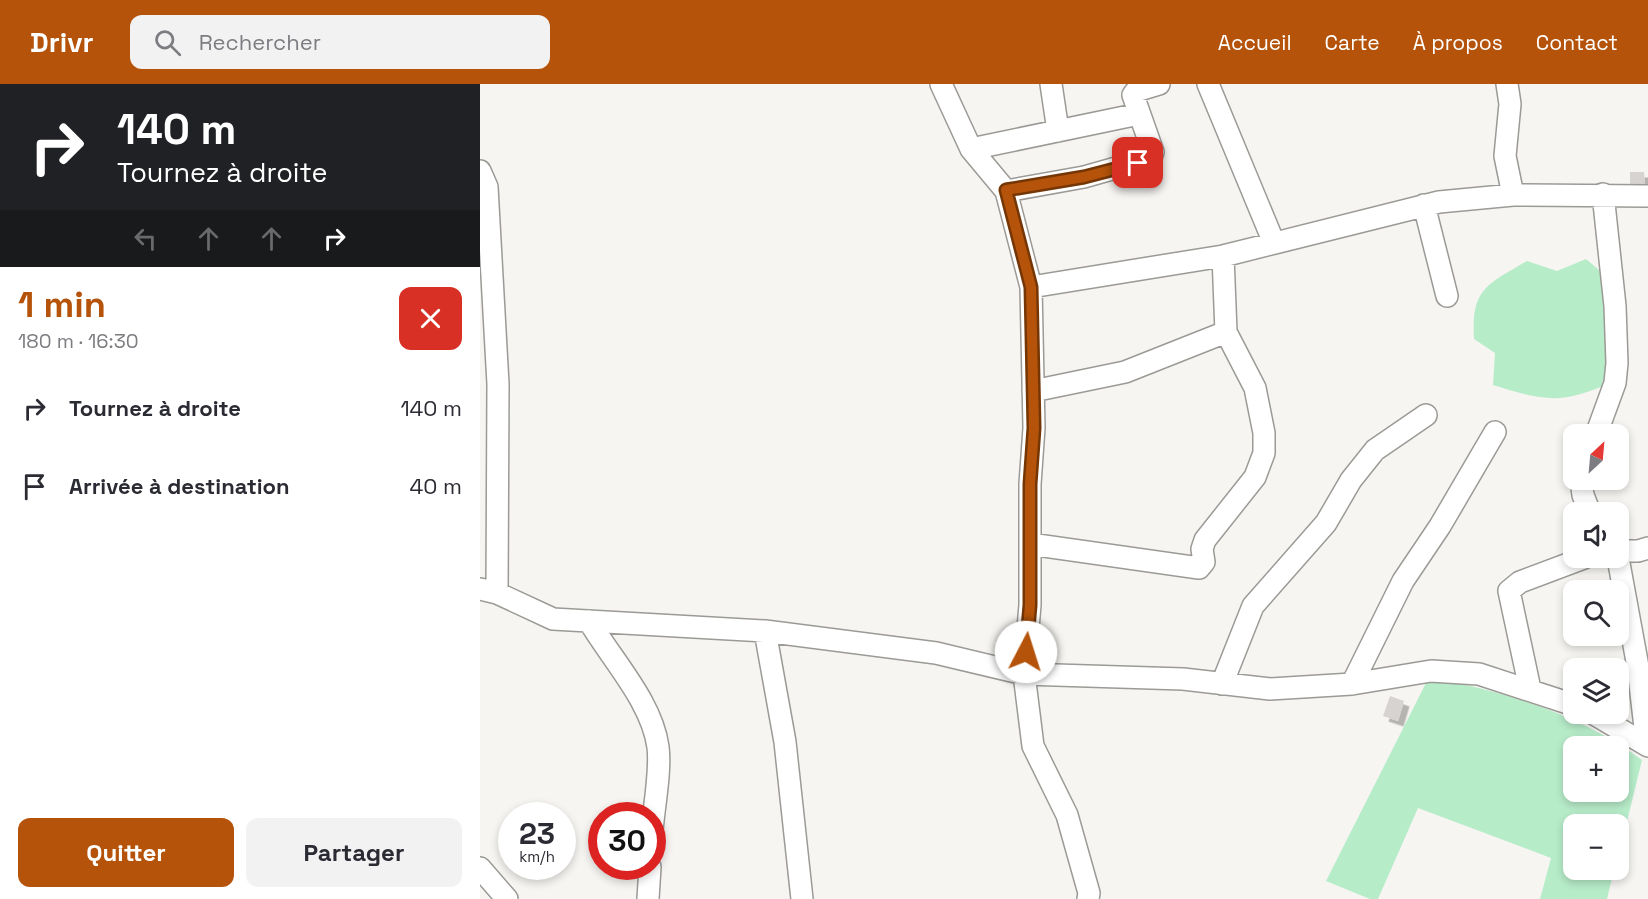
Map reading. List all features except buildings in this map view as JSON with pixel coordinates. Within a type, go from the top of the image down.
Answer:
[{"type":"street","points":[[941,84],[971,149],[1006,190],[1031,287],[1034,391],[1030,605],[1024,674],[1033,746],[1067,815],[1089,893],[1088,899]]},
{"type":"street","points":[[1051,84],[1058,131]]},
{"type":"street","points":[[1006,190],[1084,177],[1151,158],[1153,152],[1134,93],[1159,84]]},
{"type":"street","points":[[1208,84],[1274,243]]},
{"type":"street","points":[[1507,84],[1510,104],[1505,156],[1513,195]]},
{"type":"street","points":[[971,149],[1139,114]]},
{"type":"street","points":[[480,171],[487,187],[498,384],[488,591],[553,619],[765,631],[936,653],[1024,674],[1183,679],[1270,689],[1352,684],[1431,671],[1479,674],[1563,701]]},
{"type":"street","points":[[1600,424],[1615,383],[1617,363],[1615,306],[1603,194]]},
{"type":"street","points":[[1031,287],[1223,256],[1424,205],[1513,195],[1648,196]]},
{"type":"street","points":[[1424,205],[1447,296]]},
{"type":"street","points":[[1030,544],[1199,568],[1204,562],[1202,549],[1205,540],[1255,477],[1264,453],[1264,433],[1255,388],[1226,332],[1223,256]]},
{"type":"street","points":[[1034,391],[1125,372],[1226,332]]},
{"type":"street","points":[[1222,684],[1252,606],[1326,523],[1351,480],[1375,450],[1426,415]]},
{"type":"street","points":[[1352,684],[1403,581],[1440,526],[1495,432]]},
{"type":"street","points":[[1629,552],[1638,552],[1648,548]]},
{"type":"street","points":[[1530,690],[1509,591],[1520,582],[1563,566]]},
{"type":"street","points":[[1620,568],[1638,668],[1647,745]]},
{"type":"street","points":[[589,621],[610,657],[646,705],[658,748],[654,802]]},
{"type":"street","points":[[765,631],[785,742],[802,899]]},
{"type":"street","points":[[1611,724],[1647,745]]},
{"type":"street","points":[[480,868],[507,899]]},
{"type":"street","points":[[648,899],[649,880]]},
{"type":"green space","points":[[1586,259],[1599,270],[1611,292],[1612,382],[1579,394],[1553,398],[1526,395],[1493,385],[1495,353],[1474,339],[1475,309],[1484,290],[1501,276],[1527,261],[1557,271]]},
{"type":"green space","points":[[1429,677],[1486,690],[1541,707],[1563,715],[1563,724],[1581,724],[1604,736],[1563,736],[1563,802],[1629,802],[1629,751],[1642,760],[1629,814],[1563,814],[1563,880],[1612,880],[1607,899],[1540,899],[1551,858],[1418,808],[1378,899],[1370,899],[1326,881]]},
{"type":"route","points":[[1026,652],[1030,605],[1030,484],[1034,428],[1031,287],[1006,190],[1084,177],[1138,163]]}]
